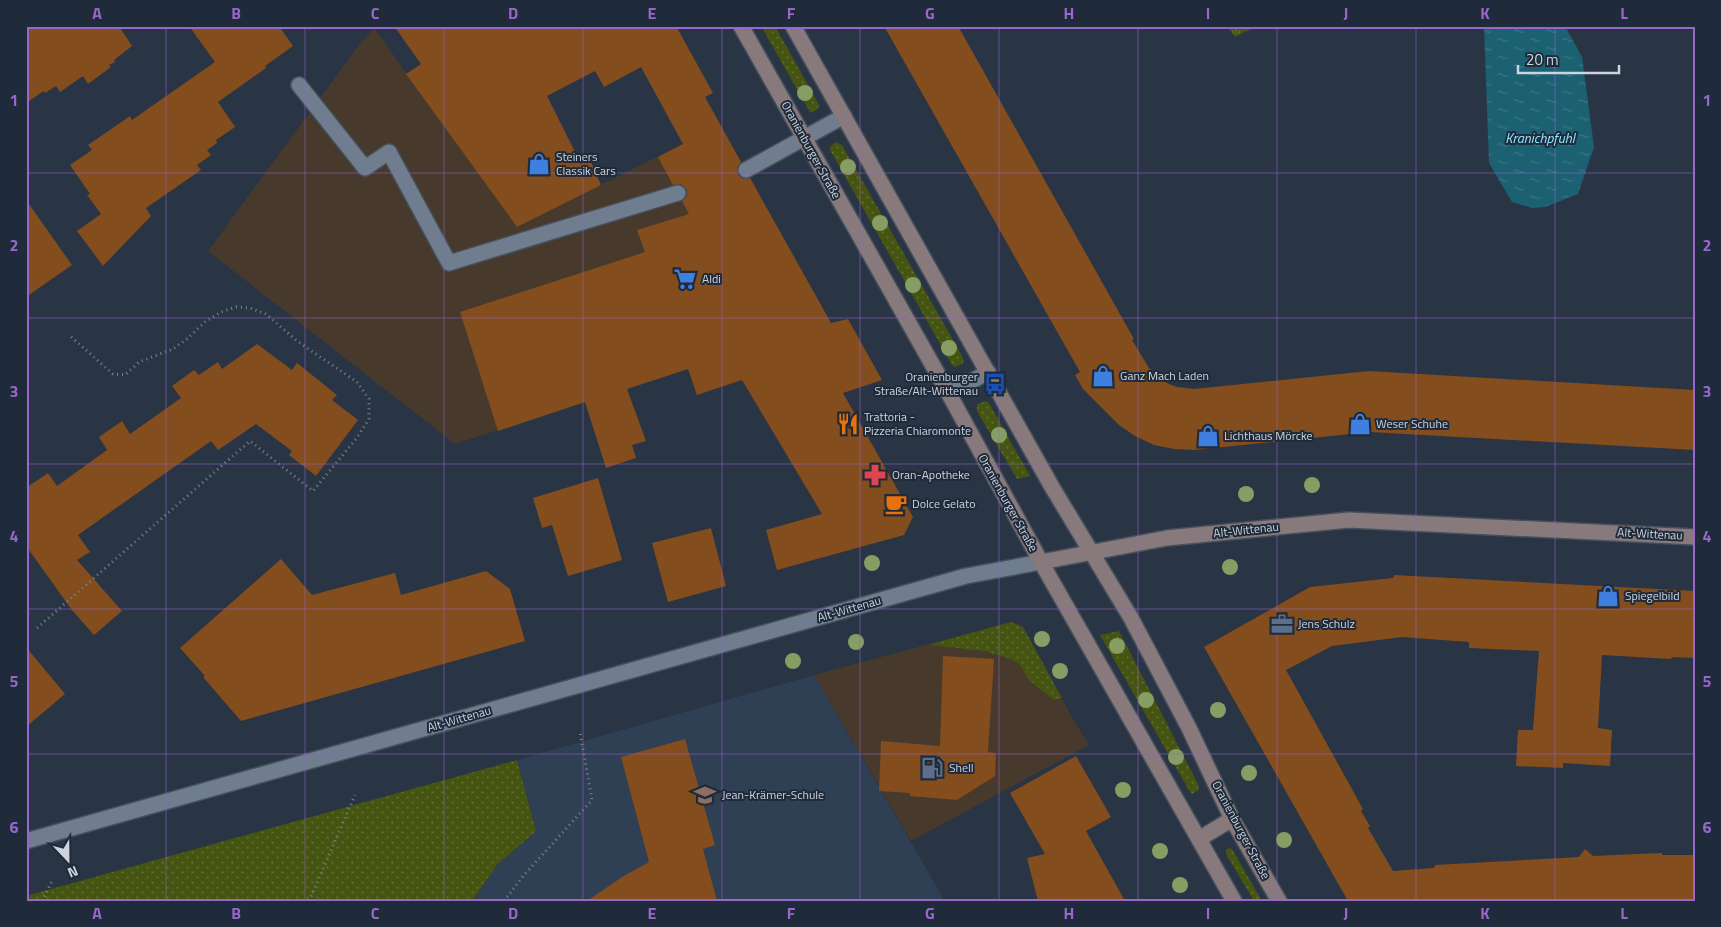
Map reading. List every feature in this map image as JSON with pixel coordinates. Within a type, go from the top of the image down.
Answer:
[{"type":"main road","name":"Oranienburger Straße","points":[[741,26],[949,394],[1041,562],[1234,901]]},
{"type":"main road","name":"Oranienburger Straße","points":[[793,26],[1052,487],[1131,618],[1232,818],[1279,901]]},
{"type":"main road","name":"Alt-Wittenau","points":[[1041,562],[1167,538],[1349,520],[1695,537]]},
{"type":"main road","points":[[1199,839],[1232,818]]},
{"type":"street","points":[[299,85],[365,168],[389,152],[449,263],[678,193]]},
{"type":"street","points":[[746,170],[844,116]]},
{"type":"street","points":[[949,394],[988,372]]},
{"type":"street","name":"Alt-Wittenau","points":[[26,841],[966,576],[1041,562]]},
{"type":"path","points":[[37,628],[250,441],[313,491],[370,419],[369,399],[357,382],[297,341],[266,314],[250,308],[236,307],[221,312],[205,322],[173,349],[139,362],[125,376],[113,374],[69,335]]},
{"type":"path","points":[[504,901],[524,875],[592,800],[580,732]]},
{"type":"path","points":[[309,901],[355,795]]},
{"type":"path","points":[[42,901],[53,879]]},
{"type":"shaded area","points":[[374,28],[517,227],[720,125],[831,323],[455,444],[208,251],[359,45]]},
{"type":"shaded area","points":[[1011,622],[1023,627],[1089,745],[911,841],[814,675]]},
{"type":"shaded area","name":"Jean-Krämer-Schule","points":[[814,675],[945,901],[472,901],[497,865],[536,831],[517,760]]},
{"type":"green space","points":[[761,26],[775,26],[820,105],[813,112],[810,112]]},
{"type":"green space","points":[[1227,26],[1250,26],[1251,29],[1235,37]]},
{"type":"green space","points":[[836,142],[842,145],[961,354],[964,361],[962,364],[955,367],[952,365],[830,150],[830,147]]},
{"type":"green space","points":[[986,401],[989,403],[1030,476],[1017,479],[977,411],[977,404]]},
{"type":"green space","points":[[1011,622],[1023,627],[1062,698],[1054,700],[1030,681],[1019,664],[1011,659],[984,651],[928,645]]},
{"type":"green space","points":[[1119,631],[1198,784],[1199,790],[1192,794],[1100,635]]},
{"type":"green space","points":[[517,760],[536,831],[497,865],[472,901],[26,901],[26,896]]},
{"type":"green space","points":[[1232,849],[1262,901],[1254,901],[1226,854],[1226,850]]},
{"type":"water","name":"Kranichpfuhl","points":[[1484,26],[1565,26],[1582,57],[1594,147],[1578,194],[1545,207],[1532,208],[1512,202],[1489,163]]},
{"type":"building","points":[[26,26],[119,26],[132,46],[114,60],[115,62],[109,65],[111,67],[88,84],[83,76],[60,92],[56,86],[45,93],[44,91],[26,103]]},
{"type":"building","points":[[189,26],[279,26],[293,46],[218,102],[235,127],[216,140],[217,143],[207,150],[211,155],[197,165],[201,170],[146,208],[151,216],[103,266],[77,231],[101,214],[87,195],[90,194],[70,165],[92,150],[88,145],[130,116],[132,120],[215,62]]},
{"type":"building","points":[[394,26],[676,26],[713,93],[705,97],[741,162],[737,169],[738,175],[745,179],[750,178],[831,323],[848,319],[882,380],[843,393],[913,517],[904,535],[777,570],[766,530],[822,514],[742,380],[697,395],[688,369],[627,389],[646,441],[632,445],[636,458],[606,468],[585,402],[498,431],[460,312],[645,252],[637,230],[689,214],[682,201],[687,196],[687,190],[681,184],[673,185],[658,157],[683,144],[641,67],[604,87],[595,71],[547,96],[581,164],[591,162],[601,185],[517,227],[406,74],[421,64]]},
{"type":"building","points":[[884,26],[958,26],[1134,339],[1132,340],[1149,368],[1161,380],[1177,387],[1194,389],[1369,371],[1695,390],[1695,450],[1370,432],[1194,450],[1154,445],[1135,436],[1119,425],[1083,389],[1075,375],[1080,372]]},
{"type":"building","points":[[26,200],[72,265],[26,297]]},
{"type":"building","points":[[257,344],[292,370],[297,363],[337,395],[332,400],[358,420],[316,476],[289,455],[292,451],[256,424],[218,450],[211,441],[78,535],[90,552],[77,560],[122,611],[94,635],[72,610],[26,546],[26,488],[48,473],[57,486],[107,450],[99,437],[122,421],[130,434],[181,398],[172,386],[194,370],[199,375],[218,362],[222,369]]},
{"type":"building","points":[[598,478],[622,560],[568,576],[552,525],[542,528],[533,498]]},
{"type":"building","points":[[711,528],[726,586],[668,602],[652,543]]},
{"type":"building","points":[[281,559],[312,595],[395,573],[401,595],[486,571],[510,589],[525,641],[241,721],[180,648]]},
{"type":"building","points":[[1394,575],[1695,591],[1695,658],[1672,657],[1671,659],[1602,655],[1598,728],[1612,730],[1610,766],[1563,763],[1563,768],[1516,766],[1518,730],[1533,730],[1539,651],[1469,648],[1469,642],[1402,637],[1332,646],[1286,670],[1363,809],[1361,811],[1370,826],[1368,828],[1393,871],[1434,868],[1435,865],[1579,857],[1585,849],[1593,856],[1662,853],[1662,855],[1695,855],[1695,901],[1348,901],[1204,647],[1310,587],[1393,578]]},
{"type":"building","points":[[26,647],[65,694],[26,727]]},
{"type":"building","points":[[943,656],[994,659],[988,752],[996,753],[995,776],[957,800],[910,796],[910,793],[879,791],[881,741],[940,746]]},
{"type":"building","points":[[685,739],[715,845],[703,849],[717,901],[587,901],[622,877],[649,862],[621,757]]},
{"type":"building","points":[[1076,756],[1111,817],[1086,831],[1125,901],[1038,901],[1027,858],[1045,854],[1010,793]]},
{"type":"place","name":"Steiners Classik Cars","points":[[539,164]]},
{"type":"place","name":"Aldi","points":[[685,279]]},
{"type":"place","name":"Ganz Mach Laden","points":[[1103,376]]},
{"type":"place","name":"Oranienburger Straße/Alt-Wittenau","points":[[995,384]]},
{"type":"place","name":"Trattoria - Pizzeria Chiaromonte","points":[[848,424]]},
{"type":"place","name":"Weser Schuhe","points":[[1360,424]]},
{"type":"place","name":"Lichthaus Mörcke","points":[[1208,436]]},
{"type":"place","name":"Oran-Apotheke","points":[[875,475]]},
{"type":"place","name":"Dolce Gelato","points":[[896,504]]},
{"type":"place","name":"Spiegelbild","points":[[1608,596]]},
{"type":"place","name":"Jens Schulz","points":[[1282,624]]},
{"type":"place","name":"Shell","points":[[932,768]]},
{"type":"place","name":"Jean-Krämer-Schule","points":[[705,795]]}]
